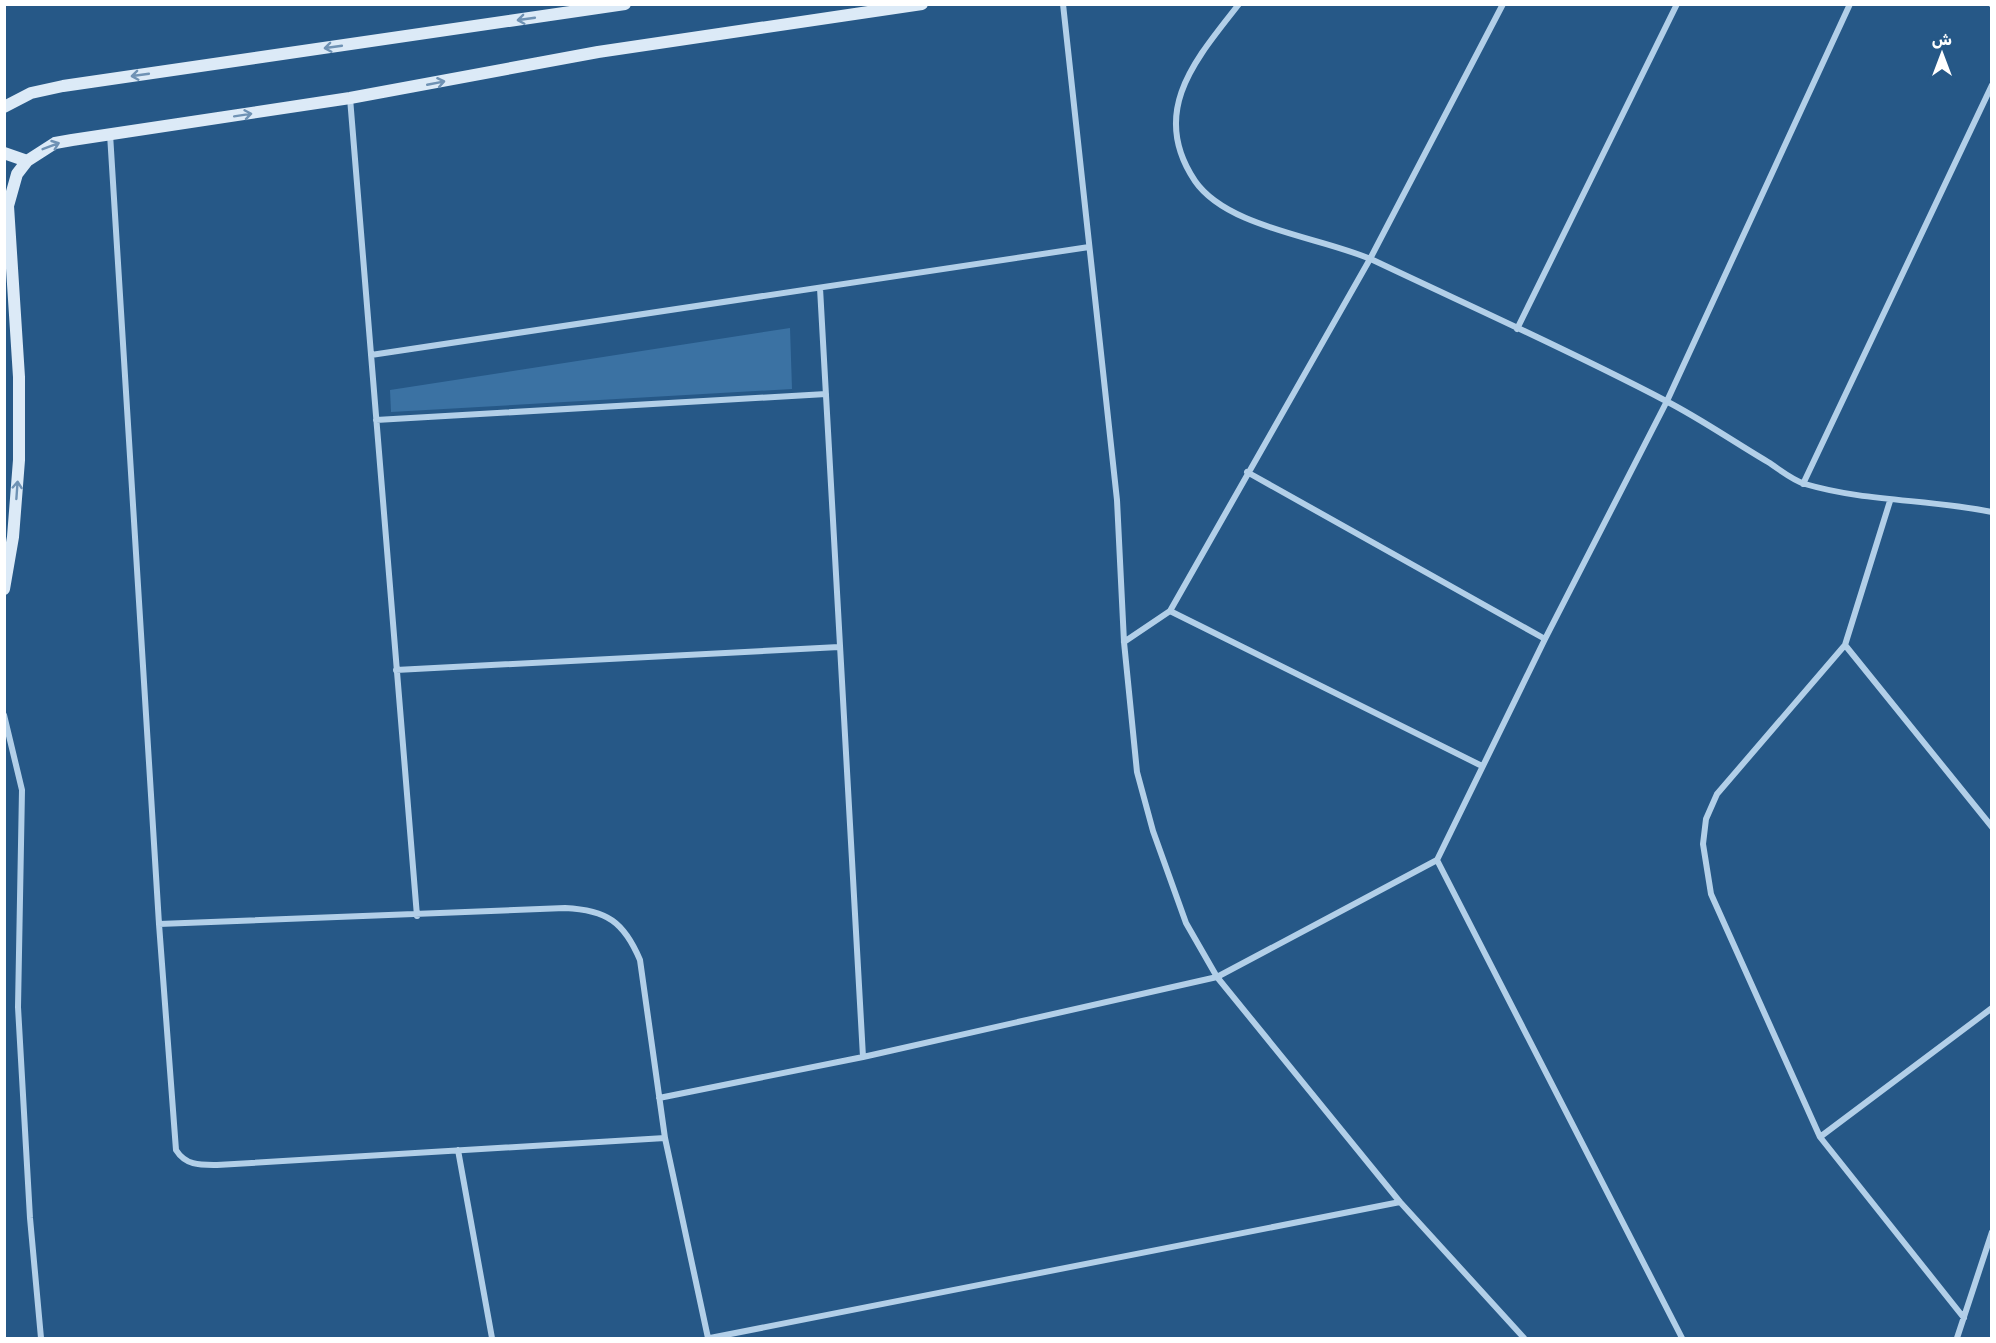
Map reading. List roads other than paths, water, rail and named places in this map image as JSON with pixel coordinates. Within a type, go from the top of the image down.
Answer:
[{"type":"main road","points":[[4,107],[31,93],[63,86],[625,4]]},
{"type":"main road","points":[[4,589],[13,537],[19,460],[19,377],[8,206],[17,174],[27,161],[56,143],[350,99],[598,52],[922,4]]},
{"type":"main road","points":[[4,153],[27,161]]},
{"type":"street","points":[[1063,4],[1117,501],[1124,642],[1137,772],[1153,831],[1186,923],[1217,977],[1400,1202],[1524,1338]]},
{"type":"street","points":[[1239,4],[1186,76],[1177,102],[1176,130],[1182,157],[1196,182],[1215,202],[1240,216],[1370,259],[1517,329],[1667,401],[1803,484],[1890,501],[1962,506],[1992,512]]},
{"type":"street","points":[[1124,642],[1170,610],[1246,472],[1370,259],[1503,4]]},
{"type":"street","points":[[1517,329],[1677,4]]},
{"type":"street","points":[[659,1098],[862,1057],[1217,977],[1437,860],[1545,639],[1667,401],[1850,4]]},
{"type":"street","points":[[1803,484],[1992,85]]},
{"type":"street","points":[[350,99],[417,916]]},
{"type":"street","points":[[110,134],[159,924],[174,1141],[177,1150],[185,1161],[218,1165],[665,1138]]},
{"type":"street","points":[[371,354],[1089,247]]},
{"type":"street","points":[[820,288],[862,1057]]},
{"type":"street","points":[[376,420],[826,394]]},
{"type":"street","points":[[1246,472],[1545,639]]},
{"type":"street","points":[[1890,501],[1845,645],[1717,794],[1706,819],[1702,844],[1712,894],[1820,1137],[1964,1318]]},
{"type":"street","points":[[1170,610],[1482,766]]},
{"type":"street","points":[[1845,645],[1992,827]]},
{"type":"street","points":[[396,670],[839,647]]},
{"type":"street","points":[[4,715],[22,790],[18,1006],[30,1218],[41,1338]]},
{"type":"street","points":[[1437,860],[1682,1338]]},
{"type":"street","points":[[159,924],[417,916],[565,908],[590,909],[613,919],[631,937],[640,960],[665,1138],[709,1338],[1400,1202]]},
{"type":"street","points":[[1820,1137],[1990,1011]]},
{"type":"street","points":[[458,1150],[492,1338]]},
{"type":"street","points":[[1957,1338],[1992,1232]]}]
